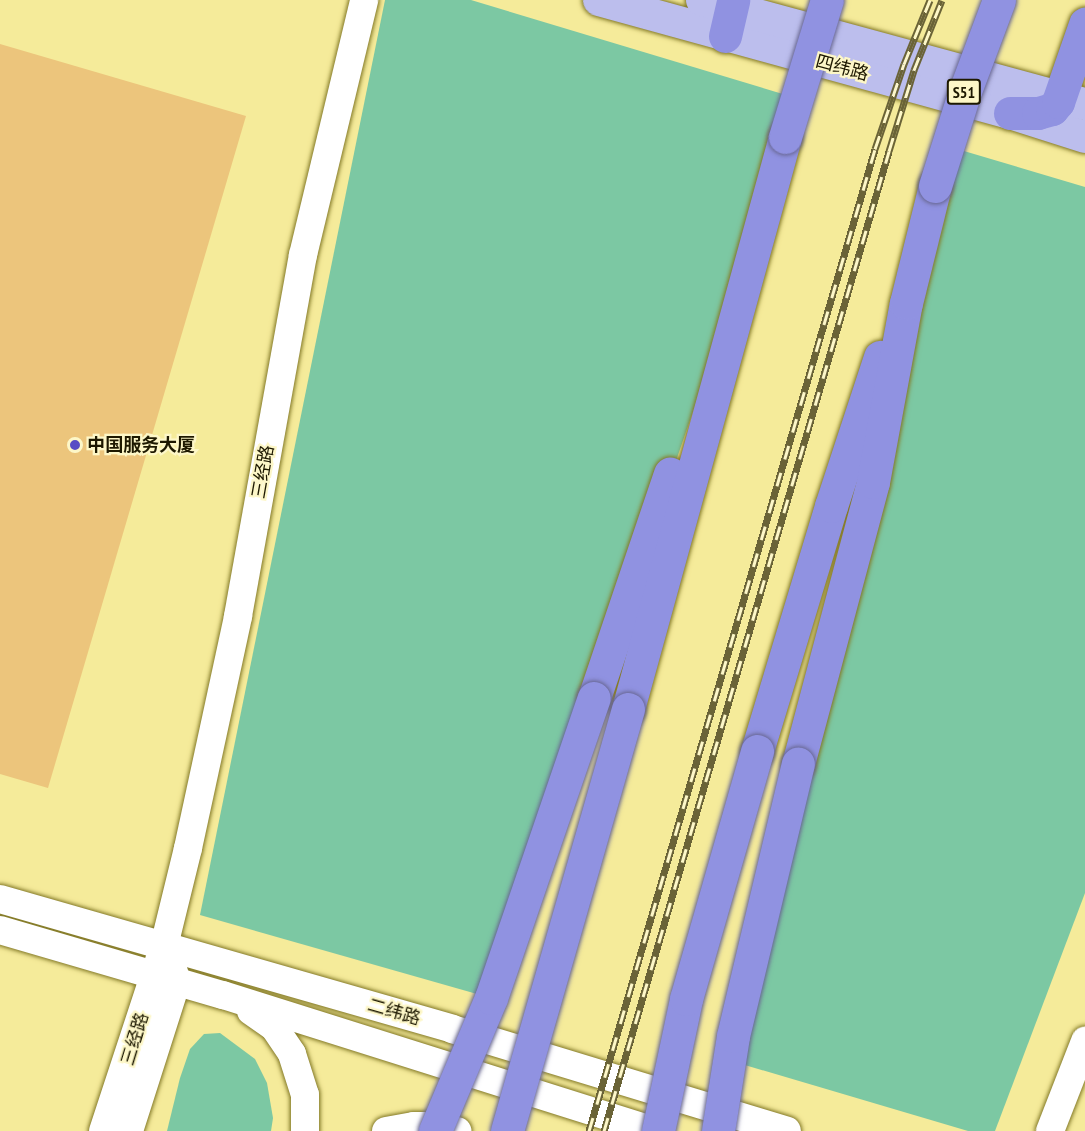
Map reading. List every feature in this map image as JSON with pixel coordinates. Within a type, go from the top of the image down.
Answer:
[{"type":"highway","points":[[507,1131],[628,709],[770,188],[827,0]]},
{"type":"highway","name":"S51","points":[[922,233],[965,91],[999,0]]},
{"type":"highway","points":[[1010,113],[1046,111],[1072,101],[1085,24]]},
{"type":"highway","points":[[435,1131],[490,998],[770,188]]},
{"type":"highway","points":[[656,1131],[686,999],[758,751],[831,506],[922,233]]},
{"type":"highway","points":[[718,1131],[735,1027],[798,764],[873,482],[906,303],[922,233]]},
{"type":"highway","points":[[493,1131],[531,1042]]},
{"type":"main road","name":"三经路","points":[[129,1131],[166,978],[164,946],[238,616],[303,255],[364,0]]},
{"type":"main road","name":"四纬路","points":[[599,0],[723,11],[1072,101]]},
{"type":"main road","name":"四纬路","points":[[723,11],[1010,113],[1085,137]]},
{"type":"main road","name":"二纬路","points":[[0,899],[452,1029],[787,1131]]},
{"type":"main road","name":"二纬路","points":[[0,930],[223,995],[656,1131]]},
{"type":"main road","name":"三经路","points":[[103,1131],[166,978]]},
{"type":"main road","points":[[223,995],[262,1018],[283,1038],[302,1082],[306,1109],[305,1131]]},
{"type":"main road","points":[[1050,1131],[1085,1041]]},
{"type":"main road","points":[[386,1131],[434,1126],[457,1131]]},
{"type":"green space","points":[[385,0],[471,0],[796,98],[770,188],[491,998],[200,915]]},
{"type":"green space","points":[[947,146],[1085,187],[1085,893],[995,1131],[968,1131],[728,1060]]},
{"type":"green space","points":[[220,1033],[255,1059],[267,1083],[273,1118],[271,1131],[167,1131],[190,1049],[204,1034]]},
{"type":"building","name":"中国服务大厦","points":[[0,44],[246,116],[48,788],[0,774]]},
{"type":"railway","points":[[589,1131],[875,149],[904,64],[930,0]]},
{"type":"railway","points":[[604,1131],[889,151],[914,70],[942,0]]},
{"type":"place","name":"中国服务大厦","points":[[75,445]]}]
